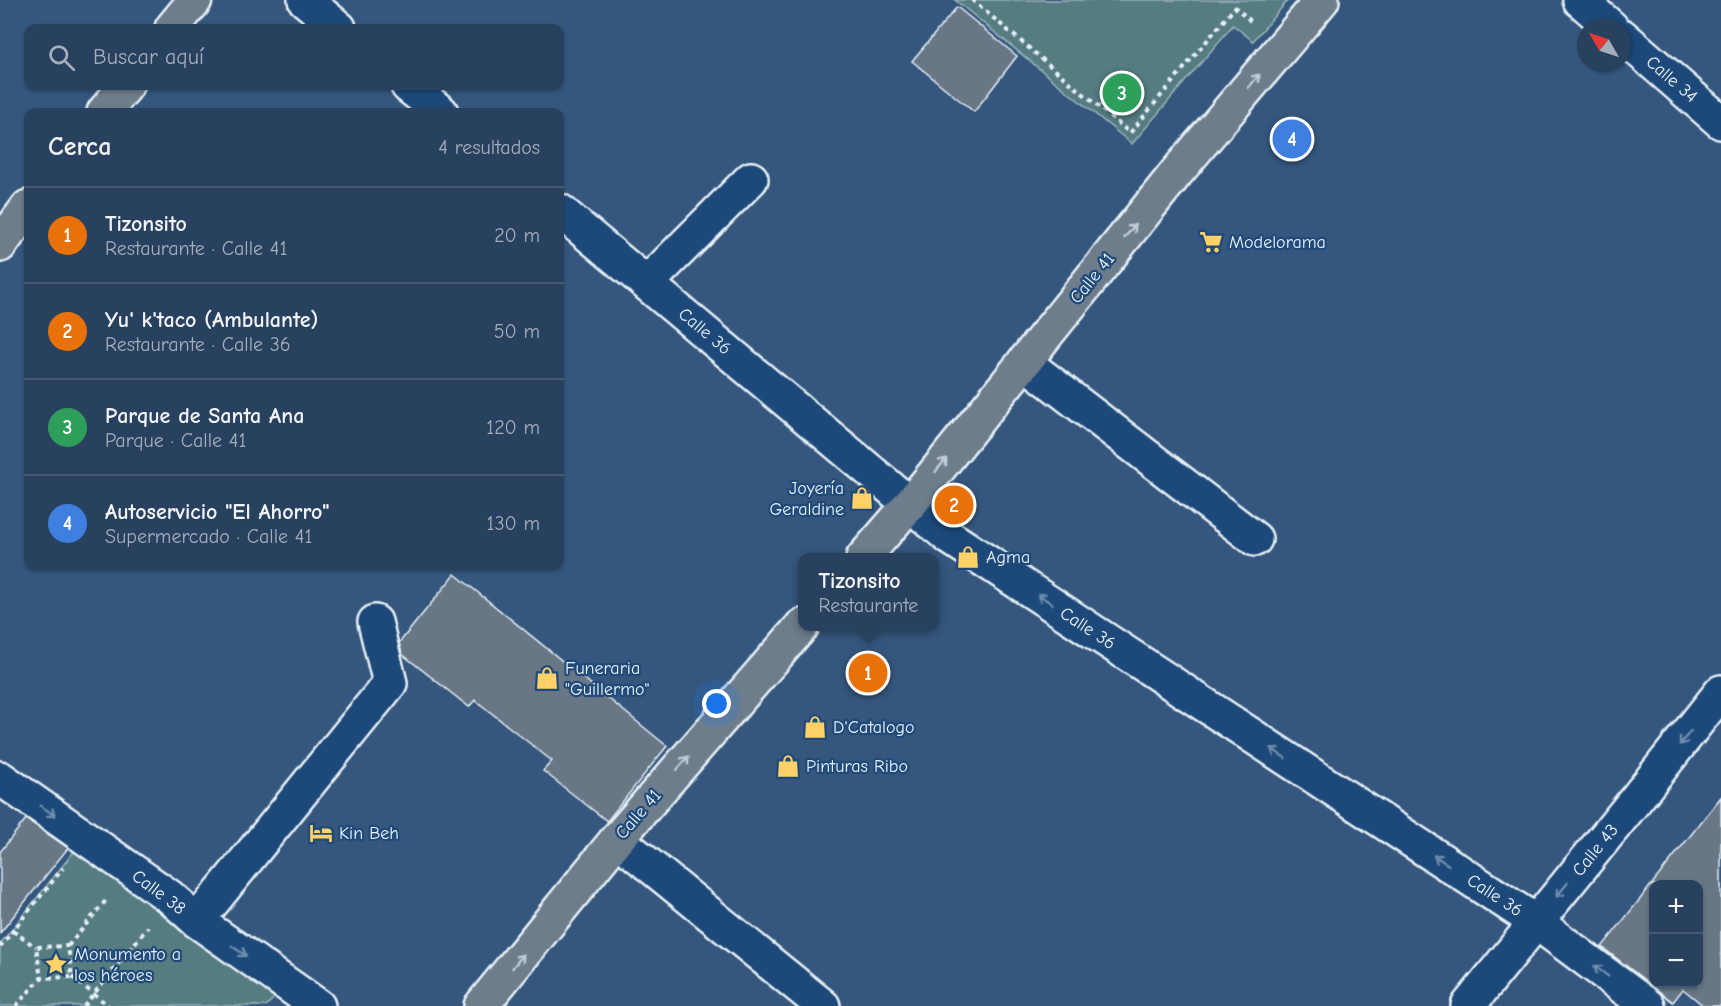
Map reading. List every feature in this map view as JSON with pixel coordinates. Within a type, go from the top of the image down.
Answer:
[{"type":"main road","points":[[175,24],[195,0]]},
{"type":"main road","name":"Calle 41","points":[[867,553],[910,504],[1185,163],[1322,0]]},
{"type":"main road","points":[[107,108],[123,90]]},
{"type":"main road","points":[[0,245],[24,212]]},
{"type":"main road","name":"Calle 41","points":[[481,1006],[616,838],[798,631]]},
{"type":"street","points":[[305,0],[334,24]]},
{"type":"street","points":[[1580,0],[1601,18]]},
{"type":"street","name":"Calle 34","points":[[1631,44],[1721,122]]},
{"type":"street","points":[[413,90],[436,108]]},
{"type":"street","points":[[647,283],[751,179]]},
{"type":"street","name":"Calle 36","points":[[564,214],[950,537],[1536,922],[1648,1006]]},
{"type":"street","points":[[1024,362],[1255,539]]},
{"type":"street","points":[[197,921],[390,683],[375,622]]},
{"type":"street","name":"Calle 43","points":[[1468,1006],[1721,692]]},
{"type":"street","name":"Calle 38","points":[[0,778],[170,897],[197,921],[318,1006]]},
{"type":"street","points":[[616,838],[823,1006]]},
{"type":"path","points":[[972,0],[1130,133],[1235,7],[1254,23],[1260,16]]},
{"type":"path","points":[[0,947],[68,862]]},
{"type":"path","points":[[72,977],[68,946],[117,887],[128,868]]},
{"type":"path","points":[[84,1006],[156,918],[170,897]]},
{"type":"path","points":[[12,931],[36,947],[68,946]]},
{"type":"path","points":[[36,947],[41,978]]},
{"type":"path","points":[[16,1006],[41,978],[72,977],[109,1006]]},
{"type":"green space","points":[[955,0],[1288,0],[1253,41],[1233,25],[1132,144]]},
{"type":"green space","points":[[80,844],[280,992],[266,1006],[0,1006],[0,944]]},
{"type":"building","points":[[957,7],[1017,56],[974,112],[912,61]]},
{"type":"building","points":[[455,574],[667,746],[607,821],[543,771],[552,761],[475,700],[469,707],[402,654],[399,643]]},
{"type":"building","points":[[1721,797],[1721,1006],[1704,1006],[1683,989],[1673,1002],[1655,988],[1703,988],[1703,880],[1655,880]]},
{"type":"building","points":[[26,819],[68,848],[0,933],[0,852]]},
{"type":"building","points":[[1649,888],[1649,934],[1649,983],[1602,947]]},
{"type":"place","name":"Parque de Santa Ana","points":[[1122,93]]},
{"type":"place","name":"Autoservicio \"El Ahorro\"","points":[[1292,139]]},
{"type":"place","name":"Modelorama","points":[[1211,242]]},
{"type":"place","name":"Joyería Geraldine","points":[[862,498]]},
{"type":"place","name":"Yu' k'taco (Ambulante)","points":[[954,505]]},
{"type":"place","name":"Agma","points":[[968,557]]},
{"type":"place","name":"Tizonsito","points":[[868,673]]},
{"type":"place","name":"Funeraria \"Guillermo\"","points":[[547,678]]},
{"type":"place","name":"D'Catalogo","points":[[815,727]]},
{"type":"place","name":"Pinturas Ribo","points":[[788,766]]},
{"type":"place","name":"Kin Beh","points":[[321,833]]},
{"type":"place","name":"Monumento a los héroes","points":[[56,964]]}]
